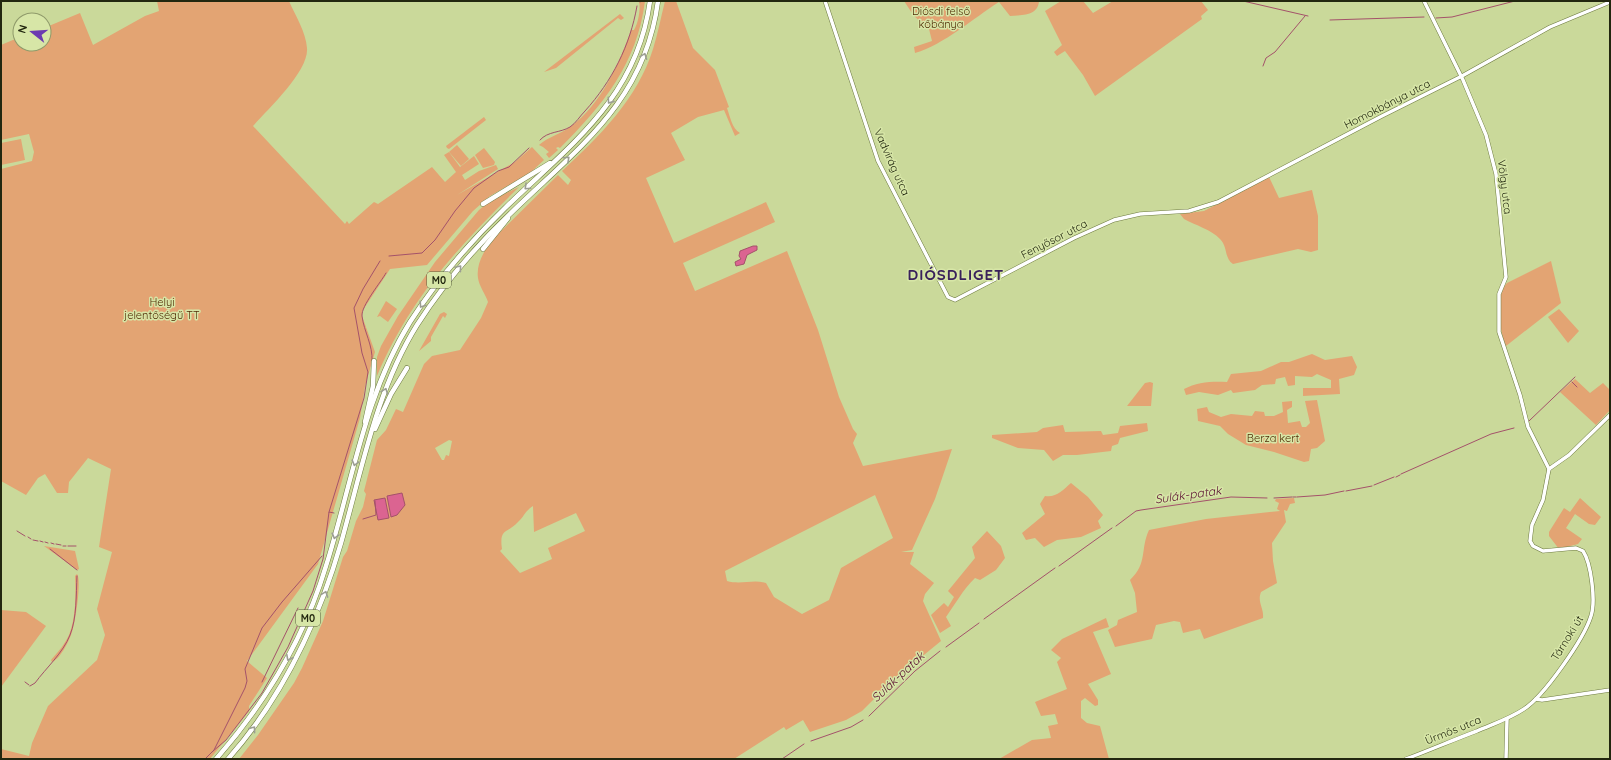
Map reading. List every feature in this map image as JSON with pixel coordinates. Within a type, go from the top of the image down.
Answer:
[{"type":"highway","name":"M0","points":[[216,759],[244,725],[271,688],[307,620],[326,566],[365,428],[388,363],[402,335],[423,302],[451,266],[483,230],[555,161],[599,116],[622,83],[641,41],[650,1]]},
{"type":"highway","name":"M0","points":[[228,759],[269,707],[297,658],[315,620],[334,566],[369,441],[391,376],[417,326],[456,271],[510,213],[590,138],[615,109],[633,81],[646,53],[653,31],[658,1]]},
{"type":"highway","points":[[484,204],[555,161]]},
{"type":"highway","points":[[483,249],[505,223],[510,213]]},
{"type":"highway","points":[[365,428],[364,418],[373,386],[374,361]]},
{"type":"highway","points":[[369,441],[386,403],[407,368]]},
{"type":"street","name":"Vadvirág utca","points":[[825,1],[878,161],[948,297],[952,300]]},
{"type":"street","name":"Völgy utca","points":[[1424,1],[1462,76],[1486,135],[1496,174],[1506,276],[1499,294],[1499,332],[1520,395],[1529,431],[1549,469]]},
{"type":"street","name":"Homokbánya utca","points":[[1170,212],[1190,211],[1218,202],[1462,76],[1550,27],[1610,2]]},
{"type":"street","name":"Fenyősor utca","points":[[952,300],[958,299],[1079,235],[1114,220],[1127,216],[1170,212]]},
{"type":"street","points":[[1549,469],[1569,455],[1610,415]]},
{"type":"street","name":"Tárnoki út","points":[[1507,719],[1531,704],[1536,699],[1583,633],[1591,616],[1593,603],[1591,580],[1582,550],[1576,548],[1543,551],[1533,546],[1530,541],[1532,525],[1544,500],[1549,469]]},
{"type":"street","points":[[1536,699],[1542,700],[1610,690]]},
{"type":"street","points":[[1540,693],[1539,698],[1542,700]]},
{"type":"street","points":[[1506,759],[1507,719]]},
{"type":"street","name":"Ürmös utca","points":[[1406,759],[1507,719]]},
{"type":"green space","name":"Helyi jelentőségű TT","points":[[157,1],[289,1],[305,36],[307,48],[306,57],[302,68],[295,78],[253,126],[345,224],[347,221],[349,224],[374,202],[378,204],[432,167],[445,182],[456,172],[444,155],[449,152],[460,167],[474,156],[479,164],[462,175],[465,180],[479,171],[496,165],[498,169],[457,195],[515,162],[532,147],[544,160],[530,173],[490,196],[473,211],[427,265],[390,269],[363,310],[362,316],[375,352],[365,386],[360,418],[318,564],[247,661],[267,678],[249,706],[249,711],[210,759],[1,759],[1,749],[29,756],[32,743],[48,706],[97,660],[105,635],[97,609],[112,552],[99,547],[111,469],[88,458],[69,482],[68,493],[57,493],[45,474],[38,478],[26,495],[1,481],[1,169],[32,161],[34,152],[29,134],[1,140],[1,45],[12,40],[12,52],[52,52],[52,25],[80,13],[93,45],[145,16],[159,11]]},
{"type":"green space","points":[[639,1],[645,1],[641,24],[626,64],[616,82],[604,99],[576,132],[560,148],[556,148],[558,150],[549,158],[546,154],[549,152],[539,145],[570,127],[581,118],[600,96],[615,70],[631,30],[634,30],[638,20]]},
{"type":"green space","points":[[665,1],[676,1],[693,48],[715,70],[729,107],[727,108],[732,122],[735,129],[740,133],[735,136],[724,110],[698,117],[671,133],[685,160],[646,178],[674,243],[766,202],[775,222],[683,263],[695,291],[787,251],[818,330],[839,397],[853,429],[857,434],[853,443],[863,466],[952,449],[935,499],[912,550],[901,552],[914,552],[910,564],[934,583],[925,594],[923,601],[941,641],[892,681],[862,711],[846,720],[810,732],[803,720],[786,730],[784,727],[734,759],[239,759],[258,735],[294,683],[323,621],[343,557],[347,551],[356,521],[363,507],[366,494],[364,491],[377,440],[386,430],[396,409],[403,412],[424,364],[432,356],[460,350],[481,318],[488,302],[479,281],[478,268],[484,253],[492,240],[558,175],[568,185],[571,180],[562,171],[616,116],[638,84],[655,43]],"holes":[[[449,440],[452,441],[449,456],[446,455],[444,460],[442,460],[435,448]],[[875,495],[893,538],[841,568],[829,600],[802,614],[774,597],[766,583],[727,581],[725,571]],[[533,506],[534,532],[576,513],[585,531],[548,548],[552,559],[520,573],[500,551],[502,549],[501,542],[503,534],[514,526]]]},
{"type":"green space","name":"Diósdi felső kőbánya","points":[[904,1],[1039,1],[1036,10],[1033,12],[1024,15],[1010,16],[999,2],[937,44],[915,53],[914,47],[932,41],[929,29],[914,16]]},
{"type":"green space","points":[[1061,1],[1083,1],[1093,13],[1113,1],[1201,1],[1208,10],[1201,16],[1202,19],[1095,96],[1083,75],[1065,51],[1057,56],[1054,52],[1062,45],[1045,11]]},
{"type":"green space","points":[[620,14],[624,18],[621,20],[618,18],[556,68],[544,72]]},
{"type":"green space","points":[[484,117],[486,120],[449,149],[447,148],[446,146]]},
{"type":"green space","points":[[21,139],[25,160],[1,165],[1,143]]},
{"type":"green space","points":[[457,145],[469,159],[461,166],[449,152]]},
{"type":"green space","points":[[484,148],[495,162],[494,165],[483,168],[475,155]]},
{"type":"green space","points":[[1269,177],[1279,198],[1312,190],[1318,216],[1318,250],[1311,252],[1298,249],[1233,264],[1228,259],[1224,245],[1217,236],[1208,230],[1184,219],[1180,214],[1204,211]]},
{"type":"green space","points":[[519,187],[476,230],[438,274],[405,322],[390,348],[377,376],[377,357],[381,346],[398,316],[435,262],[479,210],[490,201]]},
{"type":"green space","points":[[1551,261],[1561,303],[1506,346],[1499,313],[1503,289],[1507,283]]},
{"type":"green space","points":[[386,301],[397,309],[388,322],[380,316],[377,317]]},
{"type":"green space","points":[[1559,309],[1579,331],[1568,343],[1548,317]]},
{"type":"green space","points":[[444,312],[447,314],[445,318],[443,316],[431,337],[431,341],[419,351],[440,314]]},
{"type":"green space","points":[[1312,354],[1325,360],[1352,356],[1357,367],[1354,375],[1339,379],[1340,394],[1303,396],[1303,388],[1331,388],[1331,380],[1317,374],[1312,377],[1295,376],[1295,385],[1288,386],[1285,377],[1276,379],[1275,384],[1262,385],[1255,390],[1233,393],[1231,390],[1218,395],[1199,392],[1186,395],[1184,389],[1205,382],[1227,382],[1231,374],[1261,371],[1281,362],[1289,362]]},
{"type":"green space","points":[[1575,379],[1590,393],[1603,383],[1610,390],[1610,410],[1596,425],[1560,392]]},
{"type":"green space","points":[[1145,383],[1153,383],[1151,406],[1127,406]]},
{"type":"green space","name":"Berza kert","points":[[1317,400],[1325,441],[1317,448],[1311,449],[1309,461],[1304,462],[1246,445],[1228,434],[1220,426],[1198,421],[1197,409],[1207,407],[1209,412],[1221,417],[1231,414],[1252,416],[1255,411],[1264,412],[1265,416],[1274,416],[1283,412],[1282,402],[1292,401],[1292,407],[1287,410],[1288,423],[1300,421],[1302,427],[1306,427],[1310,423],[1305,401]]},
{"type":"green space","points":[[1147,423],[1148,431],[1120,438],[1118,444],[1112,446],[1111,451],[1063,455],[1053,461],[1044,450],[1018,448],[992,438],[992,435],[1037,432],[1043,428],[1063,425],[1065,432],[1101,431],[1103,435],[1118,433],[1120,426]]},
{"type":"green space","points":[[1071,483],[1088,497],[1103,515],[1098,521],[1101,528],[1081,537],[1057,540],[1044,547],[1035,538],[1026,540],[1022,533],[1045,514],[1040,504],[1045,496],[1056,495]]},
{"type":"green space","points":[[1294,498],[1295,503],[1290,504],[1287,511],[1284,510],[1286,522],[1272,543],[1273,561],[1277,583],[1261,592],[1260,602],[1263,611],[1263,618],[1204,639],[1200,629],[1183,633],[1180,622],[1174,621],[1156,625],[1152,639],[1115,647],[1108,630],[1117,625],[1118,620],[1137,612],[1135,593],[1130,580],[1136,574],[1142,562],[1146,537],[1149,530],[1206,519],[1280,511],[1277,509],[1279,503],[1275,501],[1276,499]]},
{"type":"green space","points":[[1580,498],[1601,517],[1595,525],[1589,524],[1575,514],[1566,528],[1582,539],[1578,544],[1559,549],[1549,536],[1549,532],[1564,508],[1570,512]]},
{"type":"green space","points":[[987,531],[1001,546],[1005,558],[996,570],[980,580],[975,578],[970,583],[946,617],[951,626],[940,633],[931,615],[944,603],[948,607],[954,597],[948,591],[975,558],[972,547]]},
{"type":"green space","points":[[44,546],[75,551],[79,569],[77,570]]},
{"type":"green space","points":[[77,574],[79,585],[73,630],[58,658],[52,662],[51,660],[59,651],[69,635],[73,621],[75,606],[75,576]]},
{"type":"green space","points":[[1,610],[26,612],[46,626],[1,687]]},
{"type":"green space","points":[[1106,618],[1109,627],[1093,632],[1111,674],[1088,684],[1098,700],[1098,705],[1095,706],[1085,698],[1081,701],[1081,718],[1087,723],[1100,726],[1109,759],[999,759],[1032,740],[1051,738],[1048,726],[1058,724],[1055,714],[1041,716],[1035,702],[1067,689],[1057,662],[1061,658],[1051,650],[1062,639]]},
{"type":"shaded area","points":[[757,246],[757,250],[747,255],[744,264],[736,266],[735,262],[741,259],[739,256],[740,251]]},
{"type":"shaded area","points":[[402,493],[405,505],[397,515],[391,517],[387,496]]},
{"type":"shaded area","points":[[385,498],[389,518],[378,520],[374,500]]},
{"type":"waterway","points":[[1243,1],[1308,16]]},
{"type":"waterway","points":[[1436,18],[1452,17],[1515,1]]},
{"type":"waterway","points":[[540,140],[547,135],[570,127],[604,88],[625,49],[637,6]]},
{"type":"waterway","points":[[1263,66],[1266,58],[1275,52],[1305,16]]},
{"type":"waterway","points":[[1330,20],[1424,17]]},
{"type":"waterway","points":[[389,256],[422,253],[435,240],[455,211],[474,188],[498,171],[509,167],[529,148]]},
{"type":"waterway","points":[[329,512],[364,398],[368,372],[362,353],[354,308],[363,289],[380,261]]},
{"type":"waterway","points":[[372,361],[371,349],[362,316],[368,300],[386,273]]},
{"type":"waterway","points":[[1529,421],[1575,377]]},
{"type":"waterway","points":[[1572,382],[1577,387]]},
{"type":"waterway","name":"Sulák-patak","points":[[1401,474],[1491,434],[1514,428]]},
{"type":"waterway","name":"Sulák-patak","points":[[1396,477],[1400,475]]},
{"type":"waterway","name":"Sulák-patak","points":[[1374,485],[1394,477]]},
{"type":"waterway","name":"Sulák-patak","points":[[1346,491],[1372,486]]},
{"type":"waterway","name":"Sulák-patak","points":[[1297,497],[1325,495],[1344,491]]},
{"type":"waterway","name":"Sulák-patak","points":[[1116,526],[1136,511],[1141,510],[1231,497],[1267,498]]},
{"type":"waterway","name":"Sulák-patak","points":[[1274,498],[1292,497]]},
{"type":"waterway","points":[[363,519],[376,515],[375,501]]},
{"type":"waterway","points":[[212,752],[226,740],[262,693],[288,647],[313,591],[323,559],[329,512],[334,513]]},
{"type":"waterway","points":[[1059,566],[1112,528]]},
{"type":"waterway","points":[[17,531],[25,536]]},
{"type":"waterway","points":[[33,540],[38,541]]},
{"type":"waterway","points":[[56,544],[61,545]]},
{"type":"waterway","points":[[68,546],[76,546]]},
{"type":"waterway","points":[[50,549],[77,570]]},
{"type":"waterway","points":[[205,759],[214,750],[245,688],[247,681],[245,669],[262,628],[282,602],[322,556]]},
{"type":"waterway","name":"Sulák-patak","points":[[984,619],[1055,568]]},
{"type":"waterway","points":[[30,686],[35,683],[59,654],[70,635],[75,614],[77,576]]},
{"type":"waterway","points":[[262,682],[298,608]]},
{"type":"waterway","name":"Sulák-patak","points":[[946,647],[979,623]]},
{"type":"waterway","name":"Sulák-patak","points":[[869,716],[915,671],[940,651]]},
{"type":"waterway","points":[[25,682],[29,685]]},
{"type":"waterway","name":"Sulák-patak","points":[[811,741],[851,727],[863,720]]},
{"type":"waterway","name":"Sulák-patak","points":[[782,759],[804,744]]},
{"type":"district","name":"DIÓSDLIGET","points":[[956,275]]}]
